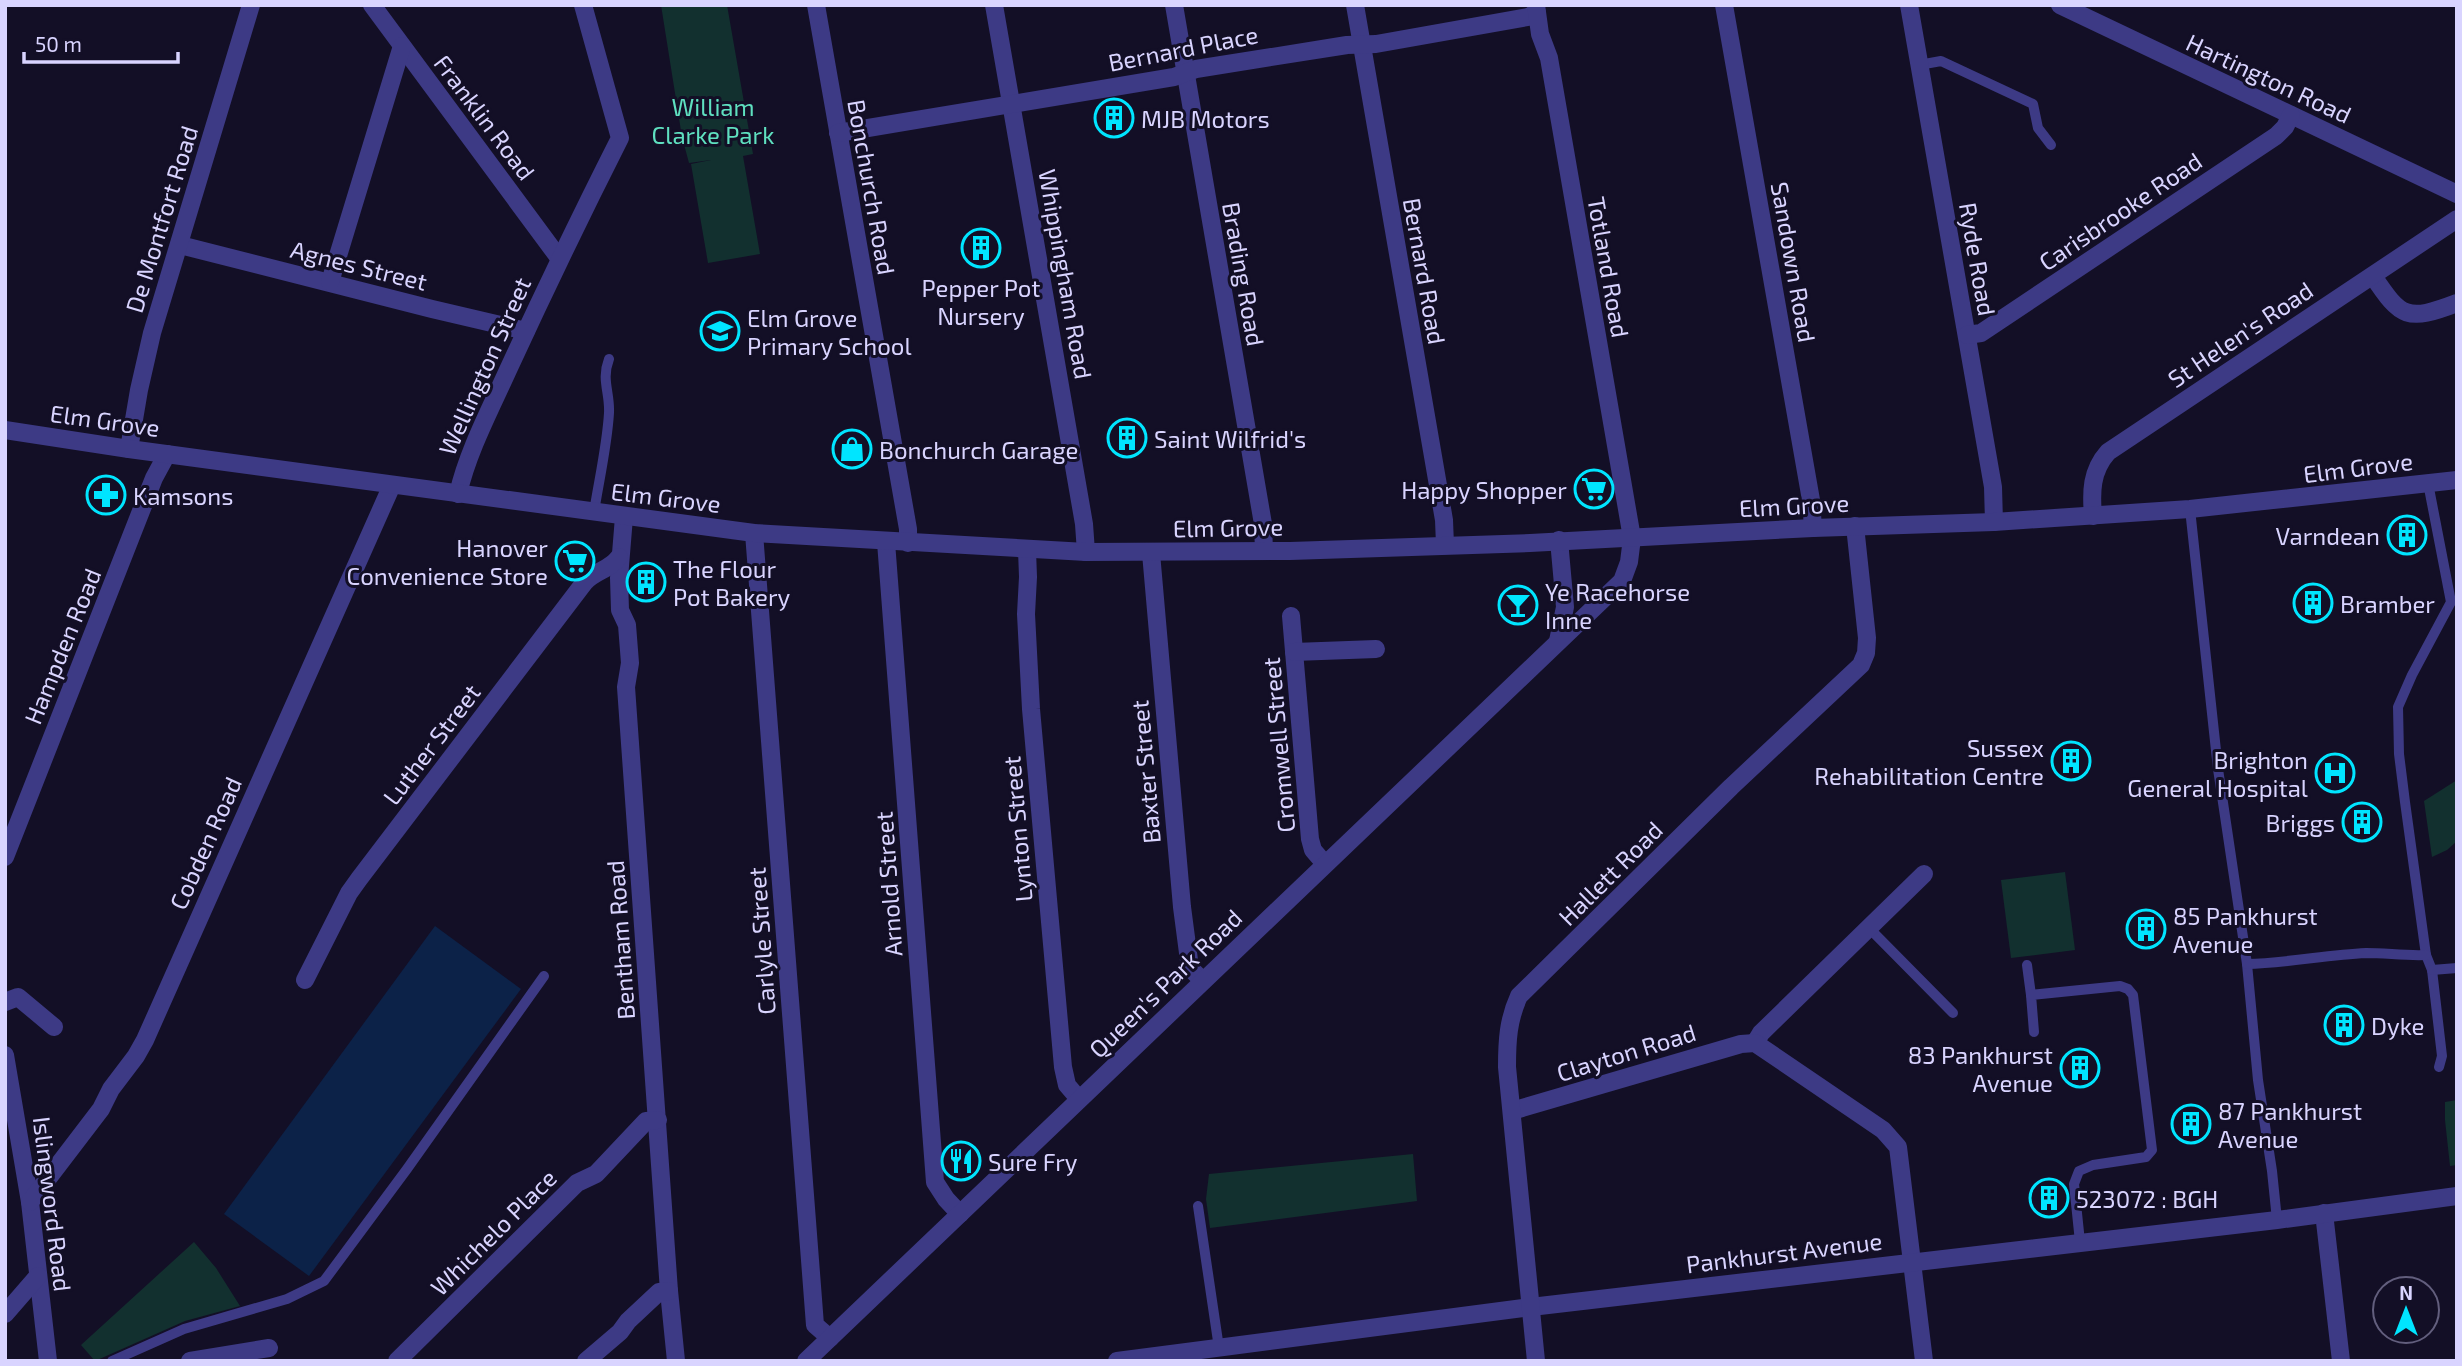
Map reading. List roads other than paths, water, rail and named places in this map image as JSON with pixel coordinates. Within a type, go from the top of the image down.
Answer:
[{"type":"street","name":"De Montfort Road","points":[[129,449],[145,359],[251,5]]},
{"type":"street","name":"Franklin Road","points":[[372,5],[559,258]]},
{"type":"street","name":"Wellington Street","points":[[458,494],[461,478],[482,428],[559,258],[620,138],[583,5]]},
{"type":"street","name":"Bonchurch Road","points":[[816,5],[908,528],[908,543]]},
{"type":"street","name":"Whippingham Road","points":[[995,5],[1084,524],[1086,552]]},
{"type":"street","name":"Brading Road","points":[[1174,5],[1265,551]]},
{"type":"street","name":"Bernard Road","points":[[1354,5],[1444,520],[1445,545]]},
{"type":"street","name":"Sandown Road","points":[[1724,5],[1811,500],[1813,528]]},
{"type":"street","name":"Ryde Road","points":[[1909,5],[1993,487],[1994,522]]},
{"type":"street","name":"Hartington Road","points":[[2060,5],[2457,194]]},
{"type":"street","name":"Bernard Place","points":[[838,133],[1174,77],[1196,69],[1376,44],[1528,17],[1536,9]]},
{"type":"street","name":"Totland Road","points":[[1536,9],[1540,34],[1549,58],[1632,538]]},
{"type":"street","points":[[330,282],[402,46]]},
{"type":"street","name":"Carisbrooke Road","points":[[1967,335],[1981,333],[2276,136],[2291,115]]},
{"type":"street","name":"St Helen's Road","points":[[2093,516],[2094,473],[2108,452],[2457,219]]},
{"type":"street","name":"Agnes Street","points":[[180,245],[526,331]]},
{"type":"street","points":[[2373,276],[2394,306],[2405,313],[2426,312],[2457,303]]},
{"type":"street","name":"Elm Grove","points":[[5,430],[754,533],[1086,552],[1265,551],[1994,522],[2190,509],[2457,480]]},
{"type":"street","name":"Hampden Road","points":[[5,857],[154,478],[167,454]]},
{"type":"street","name":"Cobden Road","points":[[30,1202],[101,1109],[111,1089],[145,1040],[392,485]]},
{"type":"street","name":"Bentham Road","points":[[624,517],[619,557],[620,610],[627,625],[630,663],[626,687],[676,1361]]},
{"type":"street","name":"Hallett Road","points":[[1536,1361],[1507,1067],[1507,1037],[1511,1014],[1519,996],[1731,787],[1861,665],[1866,653],[1867,638],[1855,527]]},
{"type":"street","name":"Carlyle Street","points":[[754,533],[815,1325],[830,1338]]},
{"type":"street","name":"Queen's Park Road","points":[[806,1361],[1622,581],[1629,562],[1632,538]]},
{"type":"street","points":[[1558,641],[1565,607],[1559,540]]},
{"type":"street","name":"Arnold Street","points":[[886,542],[935,1182],[960,1214]]},
{"type":"street","name":"Lynton Street","points":[[1027,550],[1026,614],[1031,709],[1063,1067],[1066,1085],[1079,1099]]},
{"type":"street","name":"Baxter Street","points":[[1151,553],[1182,907],[1190,968],[1203,981]]},
{"type":"street","name":"Luther Street","points":[[306,980],[344,902],[359,879],[584,583],[595,573],[615,563],[619,557]]},
{"type":"street","name":"Cromwell Street","points":[[1292,616],[1310,839],[1313,850],[1325,864]]},
{"type":"street","points":[[1294,652],[1376,649]]},
{"type":"street","points":[[1924,874],[1761,1033],[1755,1043],[1883,1130],[1895,1141],[1901,1158],[1924,1361]]},
{"type":"street","points":[[5,1002],[18,997],[54,1027]]},
{"type":"street","name":"Clayton Road","points":[[1512,1111],[1741,1044],[1755,1043]]},
{"type":"street","name":"Islingword Road","points":[[5,1055],[12,1124],[30,1202],[48,1361]]},
{"type":"street","name":"Whichelo Place","points":[[397,1361],[577,1183],[596,1174],[646,1121],[658,1120]]},
{"type":"street","name":"Pankhurst Avenue","points":[[1117,1361],[1531,1307],[2277,1220],[2457,1196]]},
{"type":"street","points":[[2324,1213],[2341,1361]]},
{"type":"street","points":[[5,1314],[38,1276]]},
{"type":"street","points":[[586,1361],[620,1332],[659,1292],[669,1291]]},
{"type":"street","points":[[190,1361],[269,1348]]},
{"type":"lane","points":[[1919,65],[1941,61],[2033,104],[2038,128],[2051,145]]},
{"type":"lane","points":[[594,512],[608,430],[609,410],[604,373],[609,359]]},
{"type":"lane","points":[[2428,483],[2454,602],[2412,675],[2398,707],[2399,754],[2426,955],[2432,970],[2442,1056],[2439,1067]]},
{"type":"lane","points":[[2190,509],[2218,769],[2247,964],[2258,1080],[2277,1220]]},
{"type":"lane","points":[[1870,928],[1953,1013]]},
{"type":"lane","points":[[2247,964],[2365,953],[2426,955]]},
{"type":"lane","points":[[2027,965],[2034,1032]]},
{"type":"lane","points":[[2432,970],[2457,968]]},
{"type":"lane","points":[[112,1361],[184,1329],[287,1299],[324,1281],[544,976]]},
{"type":"lane","points":[[2031,995],[2120,986],[2133,995],[2152,1150],[2143,1158],[2093,1165],[2079,1171],[2074,1184],[2080,1242]]},
{"type":"lane","points":[[1198,1206],[1219,1348]]},
{"type":"water","points":[[435,926],[521,989],[309,1276],[224,1214]]},
{"type":"place","name":"MJB Motors","points":[[1114,118]]},
{"type":"place","name":"Pepper Pot Nursery","points":[[981,248]]},
{"type":"place","name":"Elm Grove Primary School","points":[[720,331]]},
{"type":"place","name":"Saint Wilfrid's","points":[[1127,438]]},
{"type":"place","name":"Bonchurch Garage","points":[[852,449]]},
{"type":"place","name":"Happy Shopper","points":[[1594,489]]},
{"type":"place","name":"Kamsons","points":[[106,495]]},
{"type":"place","name":"Varndean","points":[[2407,535]]},
{"type":"place","name":"Hanover Convenience Store","points":[[575,561]]},
{"type":"place","name":"The Flour Pot Bakery","points":[[646,582]]},
{"type":"place","name":"Bramber","points":[[2313,603]]},
{"type":"place","name":"Ye Racehorse Inne","points":[[1518,605]]},
{"type":"place","name":"Sussex Rehabilitation Centre","points":[[2071,761]]},
{"type":"place","name":"Brighton General Hospital","points":[[2335,773]]},
{"type":"place","name":"Briggs","points":[[2362,822]]},
{"type":"place","name":"85 Pankhurst Avenue","points":[[2146,929]]},
{"type":"place","name":"Dyke","points":[[2344,1025]]},
{"type":"place","name":"83 Pankhurst Avenue","points":[[2080,1068]]},
{"type":"place","name":"87 Pankhurst Avenue","points":[[2191,1124]]},
{"type":"place","name":"Sure Fry","points":[[961,1161]]},
{"type":"place","name":"523072 : BGH","points":[[2049,1198]]},
{"type":"park label","name":"William Clarke Park","points":[[713,120]]}]
